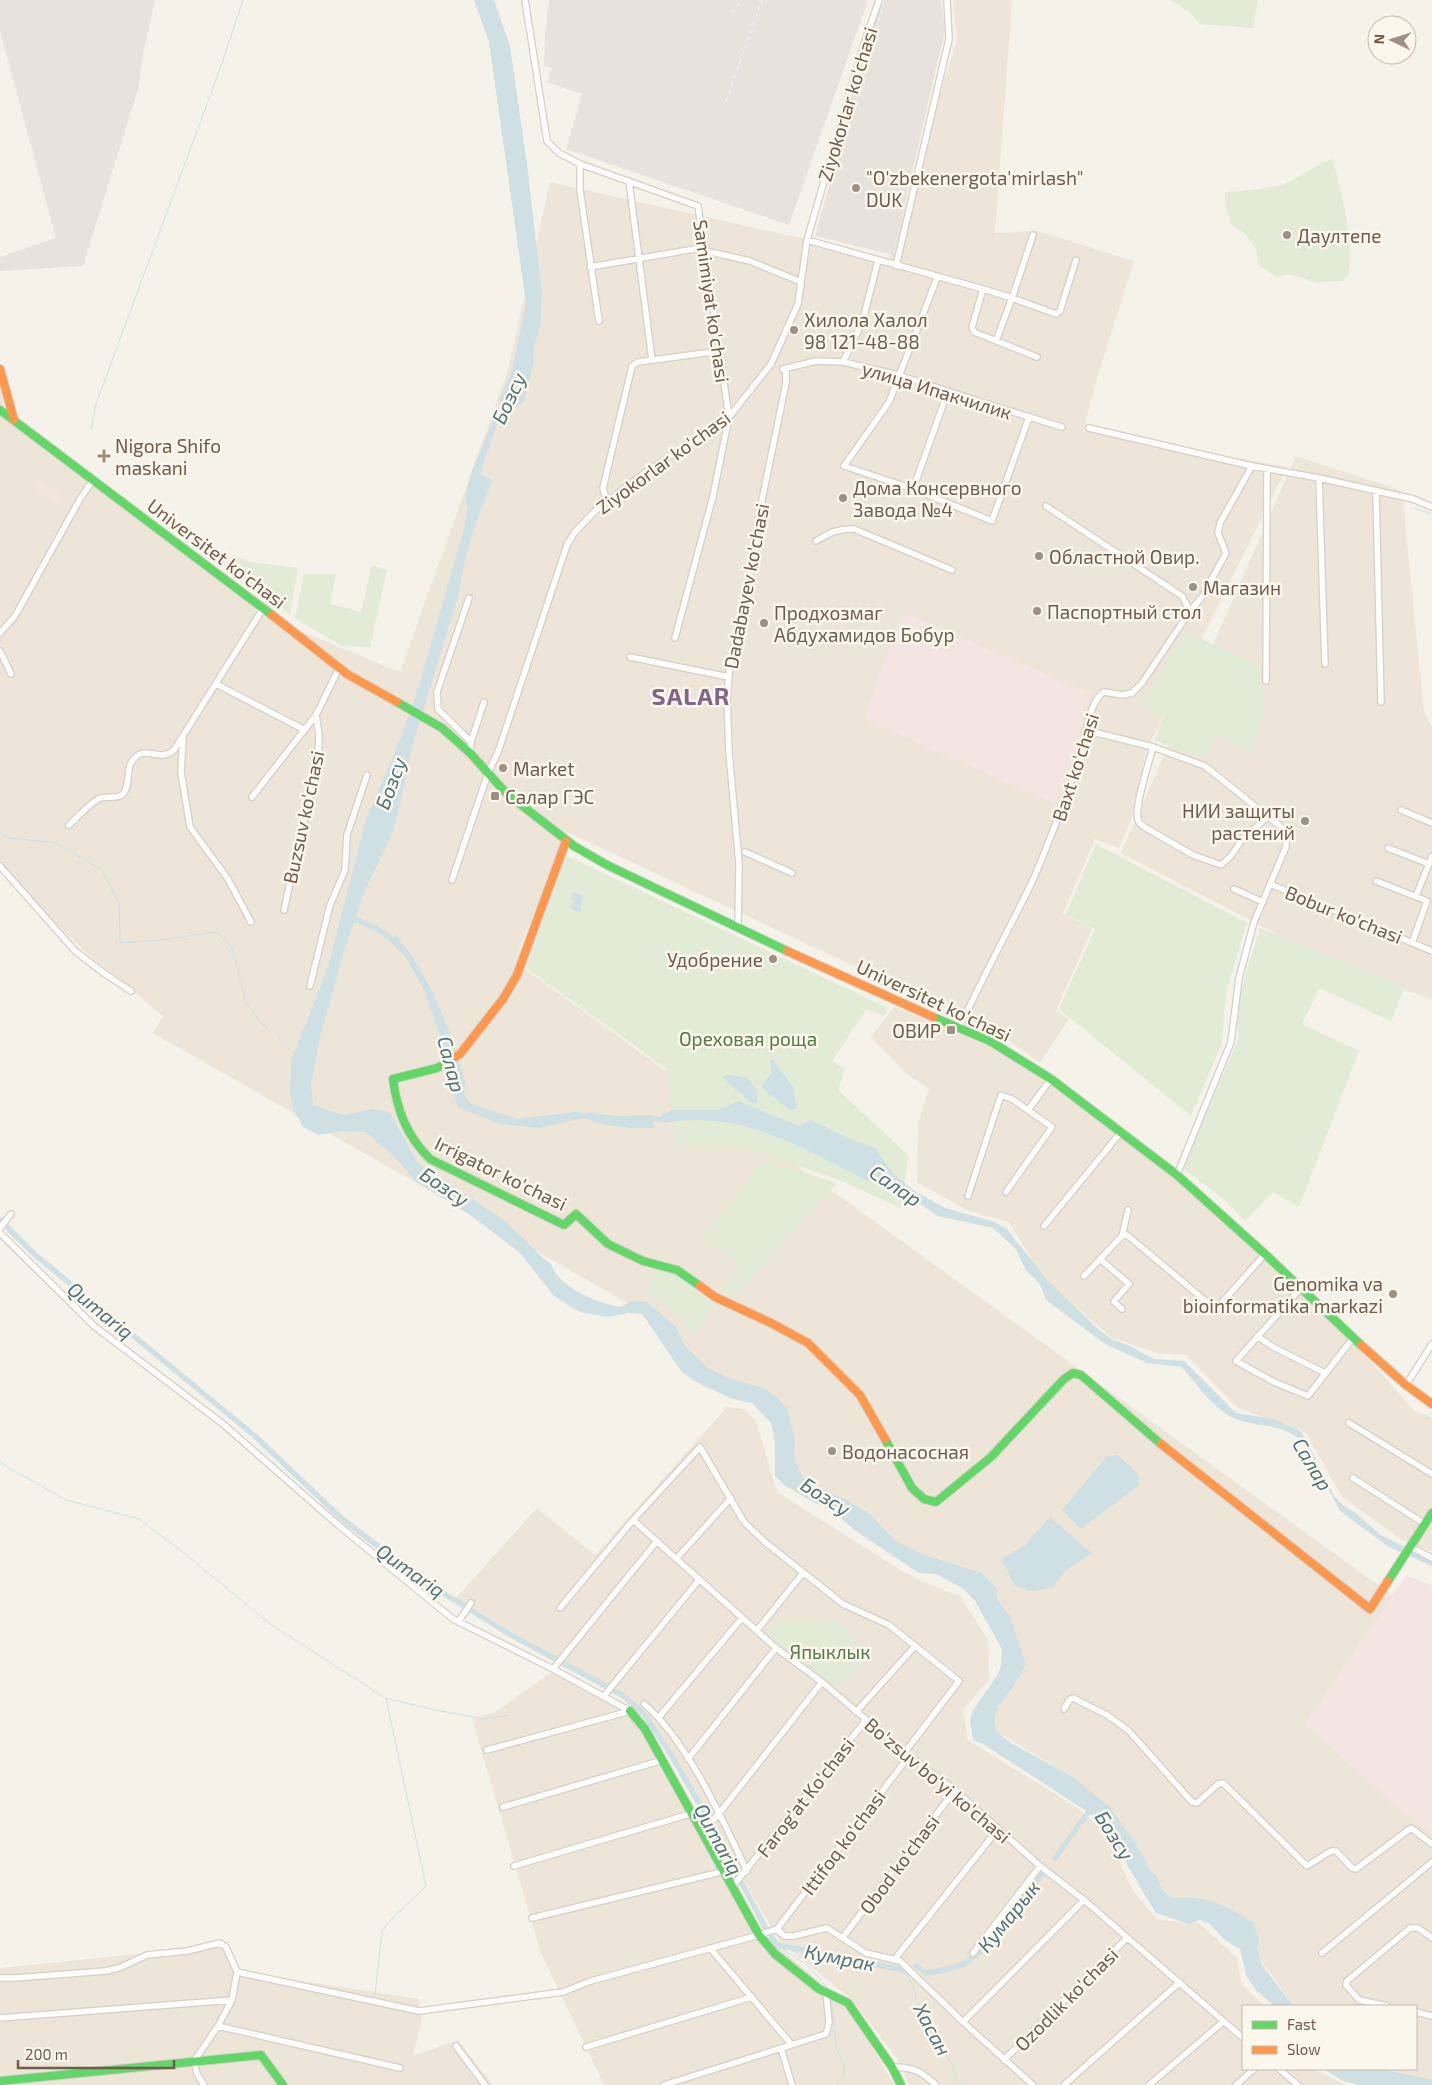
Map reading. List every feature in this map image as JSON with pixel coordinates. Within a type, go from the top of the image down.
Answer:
[{"type":"street","name":"Samimiyat ko'chasi","points":[[525,0],[548,141],[559,153],[580,164],[698,206],[706,249],[729,417],[714,496],[675,638]]},
{"type":"street","name":"Ziyokorlar ko'chasi","points":[[452,880],[488,773],[498,752],[567,544],[575,532],[595,511],[646,472],[716,428],[729,417],[770,364],[798,304],[807,240],[879,0]]},
{"type":"street","points":[[896,266],[949,39],[947,0]]},
{"type":"street","points":[[580,164],[580,190],[599,321]]},
{"type":"street","points":[[630,181],[652,360]]},
{"type":"street","points":[[996,341],[1033,235]]},
{"type":"street","points":[[807,240],[1012,298],[1056,314],[1060,311],[1076,260]]},
{"type":"street","points":[[590,267],[706,249],[750,261],[801,282]]},
{"type":"street","points":[[843,362],[862,323],[878,261]]},
{"type":"street","points":[[937,278],[889,402],[844,466],[913,489],[992,521],[1029,417]]},
{"type":"street","points":[[983,290],[972,327],[974,332],[1037,357]]},
{"type":"street","points":[[607,502],[603,488],[632,366],[638,362],[720,351]]},
{"type":"street","name":"улица Ипакчилик","points":[[783,369],[816,361],[843,362],[898,375],[1062,426]]},
{"type":"street","points":[[770,364],[783,369]]},
{"type":"street","points":[[0,369],[2,390],[14,420]]},
{"type":"street","name":"Dadabayev ko'chasi","points":[[738,927],[739,864],[727,726],[730,664],[747,592],[762,500],[786,383],[786,372],[783,369]]},
{"type":"street","points":[[913,489],[948,391]]},
{"type":"street","name":"Universitet ko'chasi","points":[[1,413],[14,420],[264,608],[357,681],[432,722],[470,753],[507,794],[566,841],[607,865],[738,927],[896,1001],[990,1041],[1050,1079],[1177,1175],[1265,1254],[1353,1338],[1406,1385],[1432,1404]]},
{"type":"street","points":[[1088,428],[1252,466],[1320,478],[1412,499],[1432,507]]},
{"type":"street","name":"Baxt ko'chasi","points":[[959,1028],[1031,883],[1051,837],[1082,754],[1085,730],[1099,696],[1107,692],[1132,693],[1142,683],[1190,611],[1202,597],[1226,553],[1218,533],[1220,523],[1252,466]]},
{"type":"street","points":[[1266,469],[1266,681]]},
{"type":"street","points":[[1320,478],[1325,664]]},
{"type":"street","points":[[0,633],[15,616],[80,499],[93,480]]},
{"type":"street","points":[[1376,492],[1381,702]]},
{"type":"street","points":[[1046,506],[1182,596],[1190,611]]},
{"type":"street","points":[[816,541],[832,531],[845,528],[854,529],[952,570]]},
{"type":"street","points":[[469,598],[438,692],[437,702],[438,709],[471,742]]},
{"type":"street","points":[[70,825],[98,798],[121,796],[125,792],[129,765],[138,755],[162,756],[170,754],[264,608]]},
{"type":"street","points":[[0,651],[11,674]]},
{"type":"street","points":[[630,657],[729,677]]},
{"type":"street","points":[[252,797],[316,714],[339,668]]},
{"type":"street","points":[[216,684],[303,729]]},
{"type":"street","points":[[470,753],[471,742],[484,702]]},
{"type":"street","name":"Buzsuv ko'chasi","points":[[284,910],[318,756],[320,735],[316,714]]},
{"type":"street","name":"Bobur ko'chasi","points":[[1085,730],[1153,747],[1205,766],[1286,831],[1287,838],[1270,884],[1432,951]]},
{"type":"street","points":[[183,735],[181,772],[190,826],[228,879],[251,922]]},
{"type":"street","points":[[1153,747],[1140,799],[1138,818],[1140,824],[1146,828],[1193,855],[1221,866],[1231,856],[1243,838],[1269,816]]},
{"type":"street","points":[[310,986],[330,905],[345,870],[347,835],[367,774]]},
{"type":"street","points":[[1401,810],[1432,823]]},
{"type":"street","name":"Irrigator ko'chasi","points":[[566,841],[517,975],[503,998],[460,1054],[437,1068],[393,1079],[395,1101],[401,1120],[415,1146],[430,1160],[564,1225],[576,1214],[608,1244],[643,1262],[677,1270],[715,1297],[771,1323],[808,1343],[860,1395],[912,1488],[924,1500],[936,1502],[991,1457],[1064,1379],[1073,1373],[1081,1375],[1178,1459],[1370,1609],[1411,1547]]},
{"type":"street","points":[[1388,848],[1429,864]]},
{"type":"street","points":[[745,852],[792,873]]},
{"type":"street","points":[[1416,896],[1432,856]]},
{"type":"street","points":[[0,866],[76,951],[105,974],[131,991]]},
{"type":"street","points":[[1376,881],[1427,901],[1412,943]]},
{"type":"street","points":[[1177,1175],[1231,1042],[1239,978],[1254,922],[1270,884]]},
{"type":"street","points":[[1234,889],[1263,902]]},
{"type":"street","points":[[1028,1110],[1050,1079]]},
{"type":"street","points":[[968,1196],[1002,1095],[1012,1099],[1052,1127],[1006,1192]]},
{"type":"street","points":[[1044,1226],[1121,1132]]},
{"type":"street","points":[[1122,1236],[1128,1210]]},
{"type":"street","points":[[0,1228],[11,1214]]},
{"type":"street","points":[[0,1233],[94,1326],[223,1424],[337,1524],[460,1620],[554,1667],[630,1711],[646,1729],[761,1935],[775,1954],[826,1992],[842,1999],[848,2004],[892,2067],[900,2085]]},
{"type":"street","points":[[1084,1276],[1122,1236],[1127,1234],[1214,1308],[1217,1308],[1265,1254]]},
{"type":"street","points":[[1100,1259],[1129,1284],[1114,1300],[1122,1309]]},
{"type":"street","points":[[1301,1288],[1236,1361],[1274,1382],[1308,1396],[1353,1338]]},
{"type":"street","points":[[1257,1336],[1273,1347],[1325,1373]]},
{"type":"street","points":[[1406,1385],[1432,1344]]},
{"type":"street","points":[[1349,1423],[1432,1474]]},
{"type":"street","points":[[560,1608],[633,1520],[700,1447],[744,1522],[803,1573],[843,1604],[889,1625],[915,1646],[856,1712]]},
{"type":"street","points":[[1353,1478],[1425,1524]]},
{"type":"street","points":[[676,1559],[731,1498]]},
{"type":"street","points":[[1432,1513],[1411,1547],[1432,1558]]},
{"type":"street","name":"Bo'zsuv bo'yi ko'chasi","points":[[633,1520],[776,1648],[822,1682],[907,1754],[955,1790],[1040,1866],[1084,1900],[1242,2037]]},
{"type":"street","points":[[554,1667],[656,1542]]},
{"type":"street","points":[[757,1630],[803,1573]]},
{"type":"street","points":[[604,1696],[698,1580]]},
{"type":"street","points":[[460,1620],[471,1603]]},
{"type":"street","points":[[660,1717],[742,1618]]},
{"type":"street","name":"Ittifoq ko'chasi","points":[[774,1930],[907,1754],[959,1681],[915,1646]]},
{"type":"street","points":[[688,1759],[776,1648]]},
{"type":"street","points":[[703,1830],[718,1814],[822,1682]]},
{"type":"street","points":[[1064,1709],[1070,1699],[1073,1698],[1107,1715],[1129,1731],[1192,1802],[1197,1803],[1218,1784],[1222,1783],[1307,1866],[1331,1851],[1336,1851],[1352,1868],[1356,1869],[1410,1828],[1432,1844]]},
{"type":"street","points":[[644,1704],[660,1717],[688,1759],[718,1814],[746,1872]]},
{"type":"street","points":[[487,1750],[630,1711]]},
{"type":"street","name":"Farog'at Ko'chasi","points":[[733,1886],[866,1720]]},
{"type":"street","points":[[504,1807],[663,1760]]},
{"type":"street","name":"Obod ko'chasi","points":[[843,1937],[955,1790]]},
{"type":"street","points":[[514,1866],[693,1813]]},
{"type":"street","points":[[894,1960],[998,1829]]},
{"type":"street","points":[[1322,1953],[1432,1862]]},
{"type":"street","points":[[973,1953],[1040,1866]]},
{"type":"street","points":[[532,1918],[725,1870]]},
{"type":"street","points":[[963,2022],[1084,1900]]},
{"type":"street","points":[[237,1972],[418,2011],[563,1992],[590,1981],[774,1930],[784,1936],[793,1936],[827,1928],[866,1953],[900,1961],[963,2022],[1033,2085]]},
{"type":"street","points":[[1383,2005],[1357,1999],[1346,1985],[1347,1981],[1410,1928],[1418,1928],[1432,1938]]},
{"type":"street","name":"Ozodlik ko'chasi","points":[[1004,2060],[1127,1938]]},
{"type":"street","points":[[0,1978],[106,1971],[119,1968],[147,1955],[187,1950],[220,1942],[226,1947],[237,1972],[232,2000],[218,2026],[194,2061],[197,2074],[204,2085]]},
{"type":"street","points":[[710,1948],[791,2044]]},
{"type":"street","points":[[1064,2085],[1180,1982]]},
{"type":"street","points":[[664,2085],[826,2034],[829,2023],[826,1992]]},
{"type":"street","points":[[586,2047],[752,1997]]},
{"type":"street","points":[[0,2018],[232,2000]]},
{"type":"street","points":[[1417,2012],[1432,2016]]},
{"type":"street","points":[[1150,2085],[1224,2022]]},
{"type":"street","points":[[218,2026],[400,2068]]},
{"type":"street","points":[[456,2046],[485,2085]]},
{"type":"street","points":[[781,2048],[792,2085]]},
{"type":"street","points":[[0,2081],[261,2055],[283,2085]]},
{"type":"street","points":[[892,2067],[911,2067],[927,2076],[936,2085]]},
{"type":"street","points":[[1236,2085],[1253,2070]]},
{"type":"street","points":[[1280,2070],[1298,2085]]},
{"type":"shaded area","points":[[0,0],[155,0],[143,54],[139,86],[83,266],[0,271],[0,257],[56,238],[0,31]]},
{"type":"shaded area","points":[[549,0],[868,0],[789,225],[566,149],[582,94],[547,82],[552,68],[544,66]]},
{"type":"shaded area","points":[[881,0],[941,0],[945,30],[893,255],[815,236]]},
{"type":"shaded area","name":"SALAR","points":[[953,0],[1012,0],[995,233],[1037,231],[1134,261],[1098,375],[1083,431],[1287,467],[1146,751],[1132,817],[1119,848],[1095,839],[1063,913],[1092,929],[1056,1010],[1069,1019],[1040,1063],[1000,1034],[567,832],[518,952],[525,969],[1432,1624],[1432,2082],[1389,2070],[1417,2070],[1417,2005],[1292,2005],[1259,1957],[1257,1949],[1258,1939],[1173,1898],[1162,1889],[1157,1876],[1073,1777],[997,1732],[994,1720],[998,1706],[1026,1664],[989,1597],[877,1535],[793,1474],[787,1408],[711,1379],[631,1305],[153,1033],[163,1016],[86,953],[0,867],[0,387],[6,421],[216,571],[259,614],[400,672],[508,370],[550,182],[889,258],[957,39]]},
{"type":"shaded area","points":[[1296,456],[1402,491],[1424,712],[1432,726],[1432,1000],[1334,964],[1121,853]]},
{"type":"shaded area","points":[[38,478],[64,496],[58,506],[32,488]]},
{"type":"shaded area","points":[[908,615],[1091,694],[1077,744],[1055,804],[864,719],[901,616]]},
{"type":"shaded area","points":[[894,1007],[1001,1050],[1160,1163],[1345,1332],[1414,1411],[1432,1418],[1432,1551],[1401,1539],[1342,1497],[1306,1433],[1238,1408],[1186,1355],[1157,1353],[1112,1338],[1043,1278],[1009,1222],[968,1211],[917,1182],[918,1124],[929,1089],[907,1074],[871,1037]]},
{"type":"shaded area","points":[[727,1407],[744,1409],[756,1421],[777,1492],[902,1571],[926,1583],[960,1596],[988,1640],[989,1680],[963,1710],[968,1740],[1078,1808],[1107,1835],[1133,1891],[1158,1920],[1199,1923],[1237,1958],[1241,1983],[1263,2005],[1242,2005],[1242,2070],[1316,2070],[1346,2085],[909,2085],[897,2058],[851,1999],[779,1941],[646,1711],[456,1598],[537,1508],[595,1555]]},
{"type":"shaded area","points":[[1406,1576],[1432,1585],[1432,1835],[1396,1807],[1305,1724]]},
{"type":"shaded area","points":[[561,1670],[626,1704],[640,1716],[657,1740],[765,1935],[849,2007],[894,2085],[604,2085],[541,1953],[472,1719],[495,1712],[549,1674]]},
{"type":"shaded area","points":[[228,1945],[242,1972],[419,1999],[422,2019],[413,2056],[458,2040],[493,2085],[0,2085],[0,1968]]},
{"type":"green space","points":[[1171,0],[1258,0],[1253,28],[1200,24],[1189,12]]},
{"type":"green space","points":[[1332,159],[1339,183],[1348,231],[1350,246],[1349,272],[1343,281],[1315,282],[1289,274],[1277,277],[1258,265],[1256,248],[1246,235],[1232,225],[1225,205],[1225,192],[1258,189],[1283,184]]},
{"type":"green space","points":[[233,555],[251,562],[298,568],[290,614],[226,565]]},
{"type":"green space","points":[[372,565],[387,570],[370,647],[342,646],[295,618],[304,574],[336,574],[330,604],[361,612]]},
{"type":"green space","points":[[1185,631],[1263,668],[1261,715],[1251,755],[1218,734],[1203,758],[1154,740],[1164,716],[1141,707]]},
{"type":"green space","points":[[1096,844],[1247,923],[1226,993],[1222,1043],[1191,1116],[1059,1009],[1095,929],[1066,914]]},
{"type":"green space","name":"Ореховая роща","points":[[565,855],[888,1008],[883,1016],[866,1009],[832,1061],[845,1068],[838,1090],[909,1156],[900,1208],[844,1182],[750,1149],[675,1144],[667,1069],[526,968]]},
{"type":"green space","points":[[1260,928],[1405,986],[1391,1021],[1319,988],[1302,1024],[1359,1051],[1299,1207],[1273,1192],[1245,1221],[1226,1201],[1183,1168],[1238,1039],[1237,1002]]},
{"type":"green space","points":[[765,1160],[837,1183],[733,1299],[720,1289],[739,1267],[702,1235]]},
{"type":"green space","points":[[656,1270],[677,1272],[718,1301],[694,1336],[669,1307],[646,1293]]},
{"type":"green space","name":"Япыклык","points":[[825,1619],[847,1627],[864,1651],[860,1669],[834,1687],[773,1643],[767,1629],[782,1622]]},
{"type":"water","name":"Бозсу","points":[[474,0],[494,0],[510,46],[527,164],[542,293],[540,327],[533,351],[534,361],[524,402],[516,407],[499,401],[512,371],[526,303],[489,42]]},
{"type":"water","name":"Бозсу","points":[[499,406],[503,407],[480,474],[492,480],[468,550],[459,593],[412,747],[399,809],[391,836],[365,890],[345,948],[320,1037],[311,1084],[313,1105],[343,1115],[373,1109],[389,1112],[417,1162],[504,1220],[551,1264],[561,1280],[570,1287],[591,1298],[621,1307],[631,1301],[647,1302],[675,1326],[685,1346],[708,1368],[734,1380],[763,1388],[778,1398],[787,1408],[795,1440],[794,1457],[802,1476],[814,1485],[870,1514],[894,1540],[927,1556],[982,1573],[996,1588],[997,1600],[1010,1616],[1026,1664],[1012,1689],[998,1706],[994,1720],[997,1732],[1011,1743],[1073,1777],[1110,1807],[1139,1848],[1149,1868],[1157,1876],[1162,1889],[1172,1898],[1195,1898],[1215,1902],[1253,1922],[1259,1939],[1257,1949],[1262,1965],[1292,2005],[1273,2005],[1256,1990],[1247,1977],[1240,1949],[1225,1940],[1210,1924],[1200,1920],[1189,1924],[1156,1913],[1109,1835],[1091,1814],[983,1744],[973,1740],[970,1720],[973,1710],[997,1676],[1001,1666],[1002,1649],[975,1601],[964,1589],[936,1574],[919,1573],[853,1529],[833,1511],[784,1485],[775,1476],[775,1441],[771,1423],[752,1403],[733,1399],[698,1383],[682,1372],[642,1314],[629,1313],[607,1317],[580,1312],[555,1297],[520,1253],[469,1214],[415,1181],[399,1161],[366,1132],[342,1131],[319,1135],[303,1127],[293,1109],[290,1091],[291,1061],[328,967],[366,819],[397,748],[418,689],[464,529],[468,507],[465,498],[470,476]]},
{"type":"water","points":[[573,892],[583,896],[580,912],[570,909],[575,902],[571,899]]},
{"type":"water","name":"Салар","points":[[396,935],[419,968],[439,1006],[461,1066],[466,1085],[463,1088],[466,1097],[472,1104],[518,1119],[575,1112],[619,1116],[652,1115],[654,1128],[606,1125],[583,1118],[539,1128],[500,1124],[458,1107],[449,1084],[445,1049],[423,988],[405,956],[389,941]]},
{"type":"water","points":[[773,1060],[793,1087],[797,1109],[790,1110],[763,1089],[762,1085],[772,1073],[770,1061]]},
{"type":"water","points":[[729,1075],[748,1078],[758,1092],[755,1104],[751,1103],[723,1078]]},
{"type":"water","name":"Салар","points":[[738,1101],[799,1126],[810,1120],[845,1137],[875,1148],[894,1175],[916,1192],[945,1208],[995,1222],[1007,1229],[1048,1281],[1098,1329],[1113,1340],[1128,1345],[1154,1359],[1184,1361],[1236,1413],[1274,1419],[1300,1431],[1334,1496],[1381,1535],[1432,1560],[1432,1566],[1389,1547],[1340,1511],[1303,1442],[1294,1435],[1278,1428],[1243,1421],[1226,1414],[1206,1396],[1182,1367],[1147,1363],[1105,1344],[1046,1300],[1040,1284],[1025,1269],[1016,1249],[993,1228],[938,1216],[886,1180],[877,1178],[868,1181],[794,1144],[745,1126],[693,1120],[664,1123],[662,1114],[673,1110],[718,1110]]},
{"type":"water","points":[[1118,1455],[1136,1472],[1140,1479],[1138,1486],[1082,1528],[1079,1527],[1062,1510],[1107,1456]]},
{"type":"water","points":[[1050,1517],[1092,1553],[1065,1571],[1054,1586],[1042,1590],[1029,1591],[1015,1586],[1001,1560],[1026,1544]]},
{"type":"water","points":[[1326,2070],[1387,2070],[1432,2080],[1432,2085],[1359,2085],[1343,2081]]},
{"type":"waterway","points":[[91,429],[96,404],[221,66],[243,0]]},
{"type":"waterway","points":[[1414,508],[1432,514]]},
{"type":"waterway","points":[[0,832],[8,838],[53,842],[102,870],[119,903],[120,943],[217,932],[233,949],[246,1003],[261,1023],[270,1031]]},
{"type":"waterway","name":"Салар","points":[[350,917],[376,928],[396,942]]},
{"type":"waterway","points":[[279,1039],[296,1055]]},
{"type":"waterway","name":"Салар","points":[[647,1119],[671,1119]]},
{"type":"waterway","name":"Qumariq","points":[[0,1220],[33,1253],[256,1437],[341,1518],[425,1582],[513,1636],[622,1695],[644,1714],[699,1803],[765,1927],[777,1945],[904,1970]]},
{"type":"waterway","points":[[0,1461],[66,1500],[139,1519],[184,1553],[269,1623],[385,1698],[485,1719],[509,1715]]},
{"type":"waterway","points":[[375,1996],[382,1931],[426,1886],[386,1698]]},
{"type":"waterway","name":"Кумарык","points":[[1055,1858],[1092,1807]]},
{"type":"waterway","name":"Кумарык","points":[[916,1966],[927,1973],[942,1971],[965,1963],[984,1948],[995,1936],[1043,1872]]},
{"type":"waterway","name":"Кумрак","points":[[777,1945],[808,1966],[828,1988]]},
{"type":"waterway","name":"Хасан","points":[[904,1970],[914,1986],[916,2001],[937,2043],[952,2064],[956,2080],[966,2085]]},
{"type":"waterway","points":[[832,2002],[836,2047],[844,2066],[843,2078],[837,2085]]},
{"type":"railway","points":[[732,12],[743,0]]},
{"type":"railway","points":[[726,101],[762,0]]},
{"type":"railway","points":[[862,91],[884,0]]},
{"type":"traffic: fast","points":[[0,410],[272,615]]},
{"type":"traffic: fast","points":[[397,702],[442,728],[470,753],[507,794],[574,846],[607,865],[787,951]]},
{"type":"traffic: fast","points":[[933,1017],[990,1041],[1051,1079],[1177,1175],[1265,1254],[1361,1345]]},
{"type":"traffic: fast","points":[[446,1063],[437,1068],[393,1079],[397,1102],[404,1122],[415,1141],[430,1159],[564,1225],[576,1214],[608,1244],[643,1261],[677,1270],[700,1286]]},
{"type":"traffic: fast","points":[[885,1439],[912,1488],[924,1499],[936,1502],[991,1457],[1064,1379],[1073,1373],[1081,1375],[1161,1444]]},
{"type":"traffic: fast","points":[[1388,1581],[1432,1513]]},
{"type":"traffic: fast","points":[[630,1711],[645,1729],[759,1935],[775,1954],[819,1989],[848,2003],[892,2067],[901,2085]]},
{"type":"traffic: fast","points":[[0,2081],[261,2055],[283,2085]]},
{"type":"traffic: slow","points":[[0,369],[14,420]]},
{"type":"traffic: slow","points":[[272,615],[347,674],[397,702]]},
{"type":"traffic: slow","points":[[446,1063],[460,1054],[503,999],[517,975],[566,841]]},
{"type":"traffic: slow","points":[[787,951],[933,1017]]},
{"type":"traffic: slow","points":[[700,1286],[715,1297],[771,1323],[808,1343],[860,1395],[885,1439]]},
{"type":"traffic: slow","points":[[1361,1345],[1406,1385],[1432,1404]]},
{"type":"traffic: slow","points":[[1161,1444],[1370,1609],[1388,1581]]},
{"type":"place","name":"\"O'zbekenergota'mirlash\" DUK","points":[[856,188]]},
{"type":"place","name":"Даултепе","points":[[1287,235]]},
{"type":"place","name":"Хилола Халол 98 121-48-88","points":[[794,330]]},
{"type":"place","name":"Nigora Shifo maskani","points":[[104,456]]},
{"type":"place","name":"Дома Консервного Завода №4","points":[[843,498]]},
{"type":"place","name":"Областной Овир.","points":[[1039,556]]},
{"type":"place","name":"Магазин","points":[[1193,587]]},
{"type":"place","name":"Паспортный стол","points":[[1037,611]]},
{"type":"place","name":"Продхозмаг Абдухамидов Бобур","points":[[764,623]]},
{"type":"place","name":"Market","points":[[503,768]]},
{"type":"place","name":"Салар ГЭС","points":[[495,796]]},
{"type":"place","name":"НИИ защиты растений","points":[[1305,821]]},
{"type":"place","name":"Удобрение","points":[[773,959]]},
{"type":"place","name":"ОВИР","points":[[951,1030]]},
{"type":"place","name":"Genomika va bioinformatika markazi","points":[[1393,1294]]},
{"type":"place","name":"Водонасосная","points":[[832,1451]]},
{"type":"district","name":"SALAR","points":[[691,695]]}]
